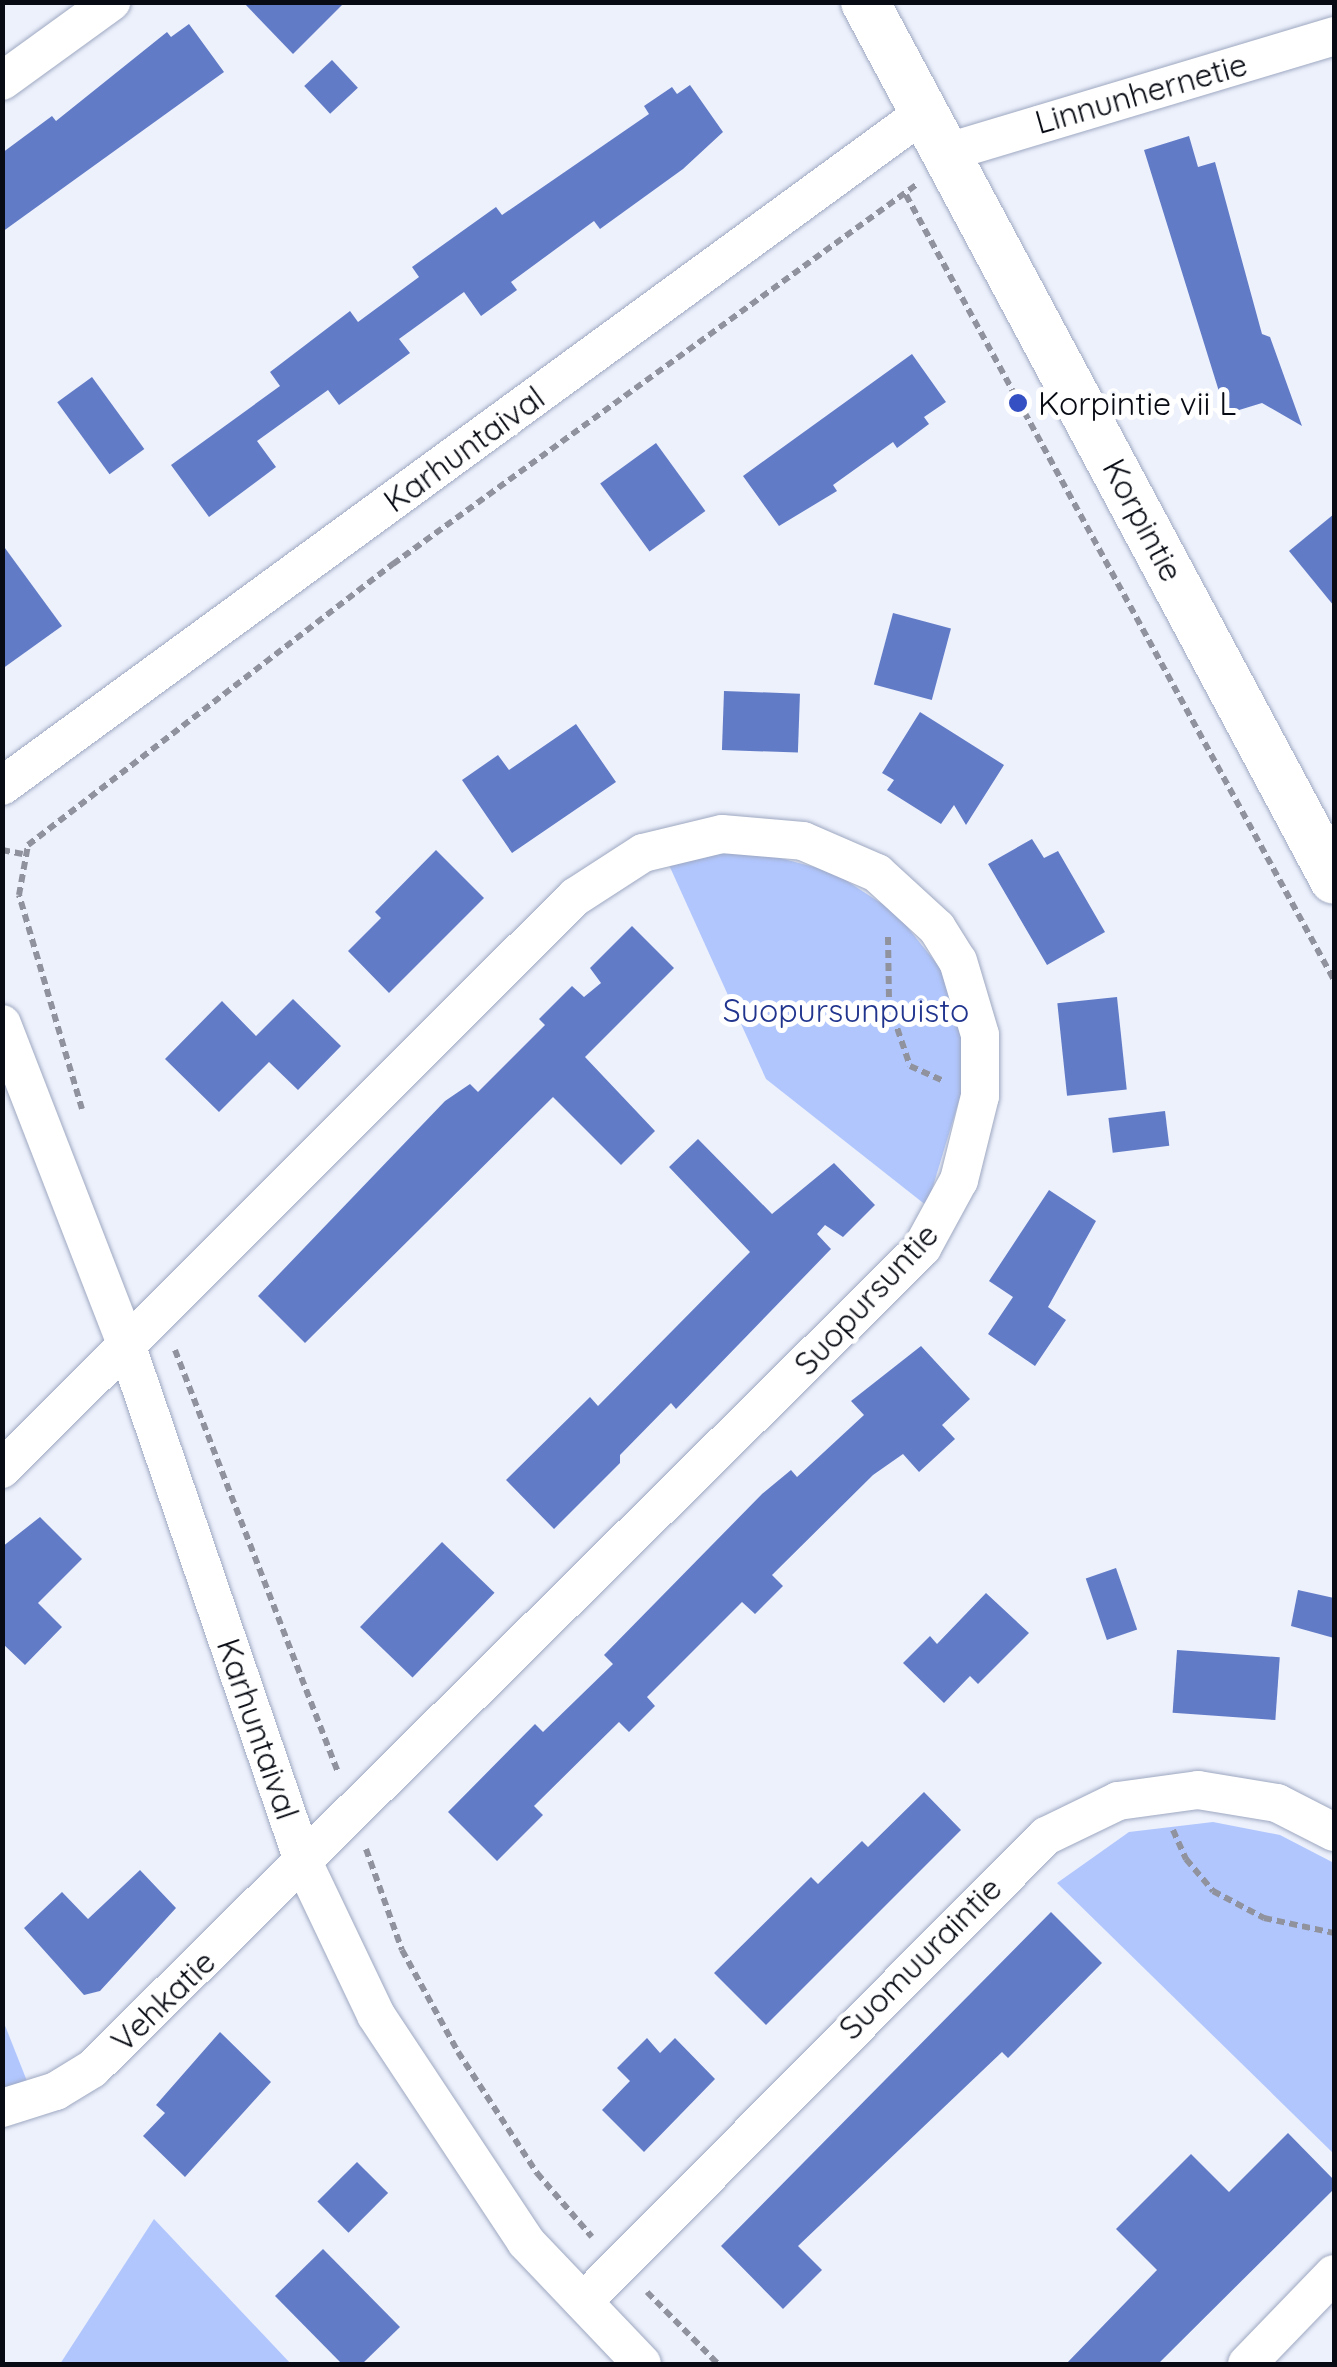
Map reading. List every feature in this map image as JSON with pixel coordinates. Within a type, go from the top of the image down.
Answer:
[{"type":"street","points":[[2,81],[110,2]]},
{"type":"street","name":"Korpintie","points":[[865,2],[1334,880]]},
{"type":"street","name":"Linnunhernetie","points":[[948,152],[1334,36]]},
{"type":"street","name":"Karhuntaival","points":[[2,786],[925,112]]},
{"type":"street","name":"Suopursuntie","points":[[126,1344],[607,872],[682,841],[762,834],[841,854],[892,885],[937,928],[958,961],[980,1035],[980,1096],[959,1180],[922,1248],[304,1864]]},
{"type":"street","name":"Karhuntaival","points":[[2,1024],[126,1344],[304,1864],[376,2015],[434,2110],[526,2242],[642,2364]]},
{"type":"street","points":[[2,1468],[126,1344]]},
{"type":"street","name":"Suomuuraintie","points":[[583,2302],[1015,1862],[1081,1816],[1158,1792],[1238,1794],[1277,1803],[1334,1832]]},
{"type":"street","name":"Vehkatie","points":[[2,2108],[56,2091],[92,2070],[304,1864]]},
{"type":"street","points":[[1247,2364],[1334,2274]]},
{"type":"path","points":[[85,1116],[19,895],[23,854],[393,564],[906,195],[948,152]]},
{"type":"path","points":[[906,195],[1334,980]]},
{"type":"path","points":[[2,850],[23,854]]},
{"type":"path","points":[[892,885],[889,1004],[910,1066],[980,1096]]},
{"type":"path","points":[[160,1311],[354,1814],[402,1950],[458,2052],[537,2173],[718,2364]]},
{"type":"path","points":[[1158,1792],[1186,1859],[1213,1891],[1264,1918],[1334,1933]]},
{"type":"green space","name":"Suopursunpuisto","points":[[723,853],[761,853],[833,872],[896,913],[941,969],[961,1038],[961,1094],[927,1206],[766,1079],[669,865]]},
{"type":"green space","points":[[1213,1822],[1280,1835],[1334,1863],[1334,2154],[1057,1883],[1129,1832]]},
{"type":"green space","points":[[2,2018],[27,2081],[2,2089]]},
{"type":"green space","points":[[154,2219],[291,2364],[60,2364]]},
{"type":"building","points":[[243,2],[345,2],[293,54]]},
{"type":"building","points":[[189,24],[224,72],[2,232],[2,153],[52,116],[56,121],[167,32],[171,37]]},
{"type":"building","points":[[332,60],[358,88],[330,114],[304,86]]},
{"type":"building","points":[[690,85],[723,132],[683,169],[600,229],[594,221],[511,282],[517,290],[481,316],[464,292],[399,339],[410,353],[339,405],[328,390],[257,441],[276,467],[209,517],[171,465],[280,386],[270,372],[350,311],[358,322],[419,277],[412,267],[496,207],[502,215],[649,114],[644,106],[672,87],[677,94]]},
{"type":"building","points":[[1189,136],[1198,167],[1215,162],[1262,334],[1270,337],[1302,426],[1262,403],[1226,414],[1144,150]]},
{"type":"building","points":[[912,354],[946,402],[924,417],[929,424],[897,448],[893,442],[833,485],[837,491],[779,526],[743,476]]},
{"type":"building","points":[[92,377],[144,449],[110,474],[57,402]]},
{"type":"building","points":[[656,443],[705,511],[650,552],[600,484]]},
{"type":"building","points":[[1334,514],[1334,606],[1289,551]]},
{"type":"building","points":[[2,544],[62,626],[2,669]]},
{"type":"building","points":[[893,613],[951,629],[932,700],[874,684]]},
{"type":"building","points":[[724,691],[800,694],[798,753],[722,750]]},
{"type":"building","points":[[920,712],[1004,765],[966,825],[954,805],[941,824],[887,790],[894,780],[882,773]]},
{"type":"building","points":[[576,724],[616,782],[512,853],[462,780],[498,755],[509,770]]},
{"type":"building","points":[[1032,839],[1044,858],[1058,851],[1105,932],[1047,965],[988,864]]},
{"type":"building","points":[[436,850],[484,898],[389,993],[348,951],[381,918],[375,912]]},
{"type":"building","points":[[632,926],[674,968],[585,1057],[655,1131],[621,1165],[553,1097],[305,1343],[258,1296],[445,1101],[470,1084],[478,1092],[545,1025],[539,1019],[572,986],[584,997],[601,983],[590,968]]},
{"type":"building","points":[[1117,997],[1127,1089],[1067,1096],[1057,1003]]},
{"type":"building","points":[[293,999],[341,1046],[298,1090],[269,1062],[219,1112],[165,1059],[222,1001],[256,1036]]},
{"type":"building","points":[[1165,1111],[1169,1146],[1113,1153],[1108,1118]]},
{"type":"building","points":[[698,1139],[772,1214],[834,1163],[875,1205],[843,1237],[825,1225],[817,1234],[831,1249],[676,1409],[671,1403],[620,1455],[620,1463],[554,1529],[506,1480],[590,1397],[598,1406],[750,1252],[669,1167]]},
{"type":"building","points":[[1049,1190],[1096,1221],[1048,1307],[1066,1320],[1035,1366],[988,1334],[1013,1297],[989,1281]]},
{"type":"building","points":[[921,1346],[970,1399],[942,1425],[955,1439],[919,1472],[903,1454],[873,1475],[772,1575],[783,1586],[755,1614],[742,1602],[647,1697],[655,1706],[629,1732],[619,1722],[534,1806],[543,1815],[497,1861],[448,1812],[535,1724],[543,1732],[613,1664],[604,1655],[762,1494],[791,1470],[797,1477],[864,1415],[851,1401]]},
{"type":"building","points":[[40,1517],[82,1559],[38,1603],[62,1627],[25,1665],[2,1643],[2,1547]]},
{"type":"building","points":[[442,1542],[495,1593],[413,1678],[360,1627]]},
{"type":"building","points":[[1116,1568],[1137,1629],[1107,1640],[1086,1578]]},
{"type":"building","points":[[1298,1590],[1334,1598],[1334,1638],[1291,1626]]},
{"type":"building","points":[[986,1593],[1029,1633],[978,1684],[970,1676],[944,1703],[903,1663],[930,1636],[937,1644]]},
{"type":"building","points":[[1177,1650],[1280,1657],[1275,1720],[1173,1713]]},
{"type":"building","points":[[924,1792],[961,1830],[766,2025],[714,1973],[811,1877],[818,1884],[862,1841],[868,1847]]},
{"type":"building","points":[[140,1870],[176,1908],[100,1991],[84,1995],[24,1928],[62,1892],[88,1919]]},
{"type":"building","points":[[1051,1912],[1102,1963],[1008,2058],[1002,2052],[798,2246],[822,2270],[783,2309],[721,2246]]},
{"type":"building","points":[[220,2032],[271,2082],[185,2177],[143,2136],[165,2113],[156,2105]]},
{"type":"building","points":[[647,2038],[660,2053],[675,2038],[715,2079],[644,2152],[602,2110],[630,2081],[617,2068]]},
{"type":"building","points":[[1288,2133],[1334,2180],[1334,2189],[1158,2364],[1066,2364],[1157,2270],[1116,2229],[1191,2154],[1229,2192]]},
{"type":"building","points":[[357,2162],[388,2193],[349,2233],[317,2202]]},
{"type":"building","points":[[323,2249],[400,2327],[362,2364],[342,2364],[275,2296]]},
{"type":"place","name":"Korpintie vii L","points":[[1018,403]]}]
